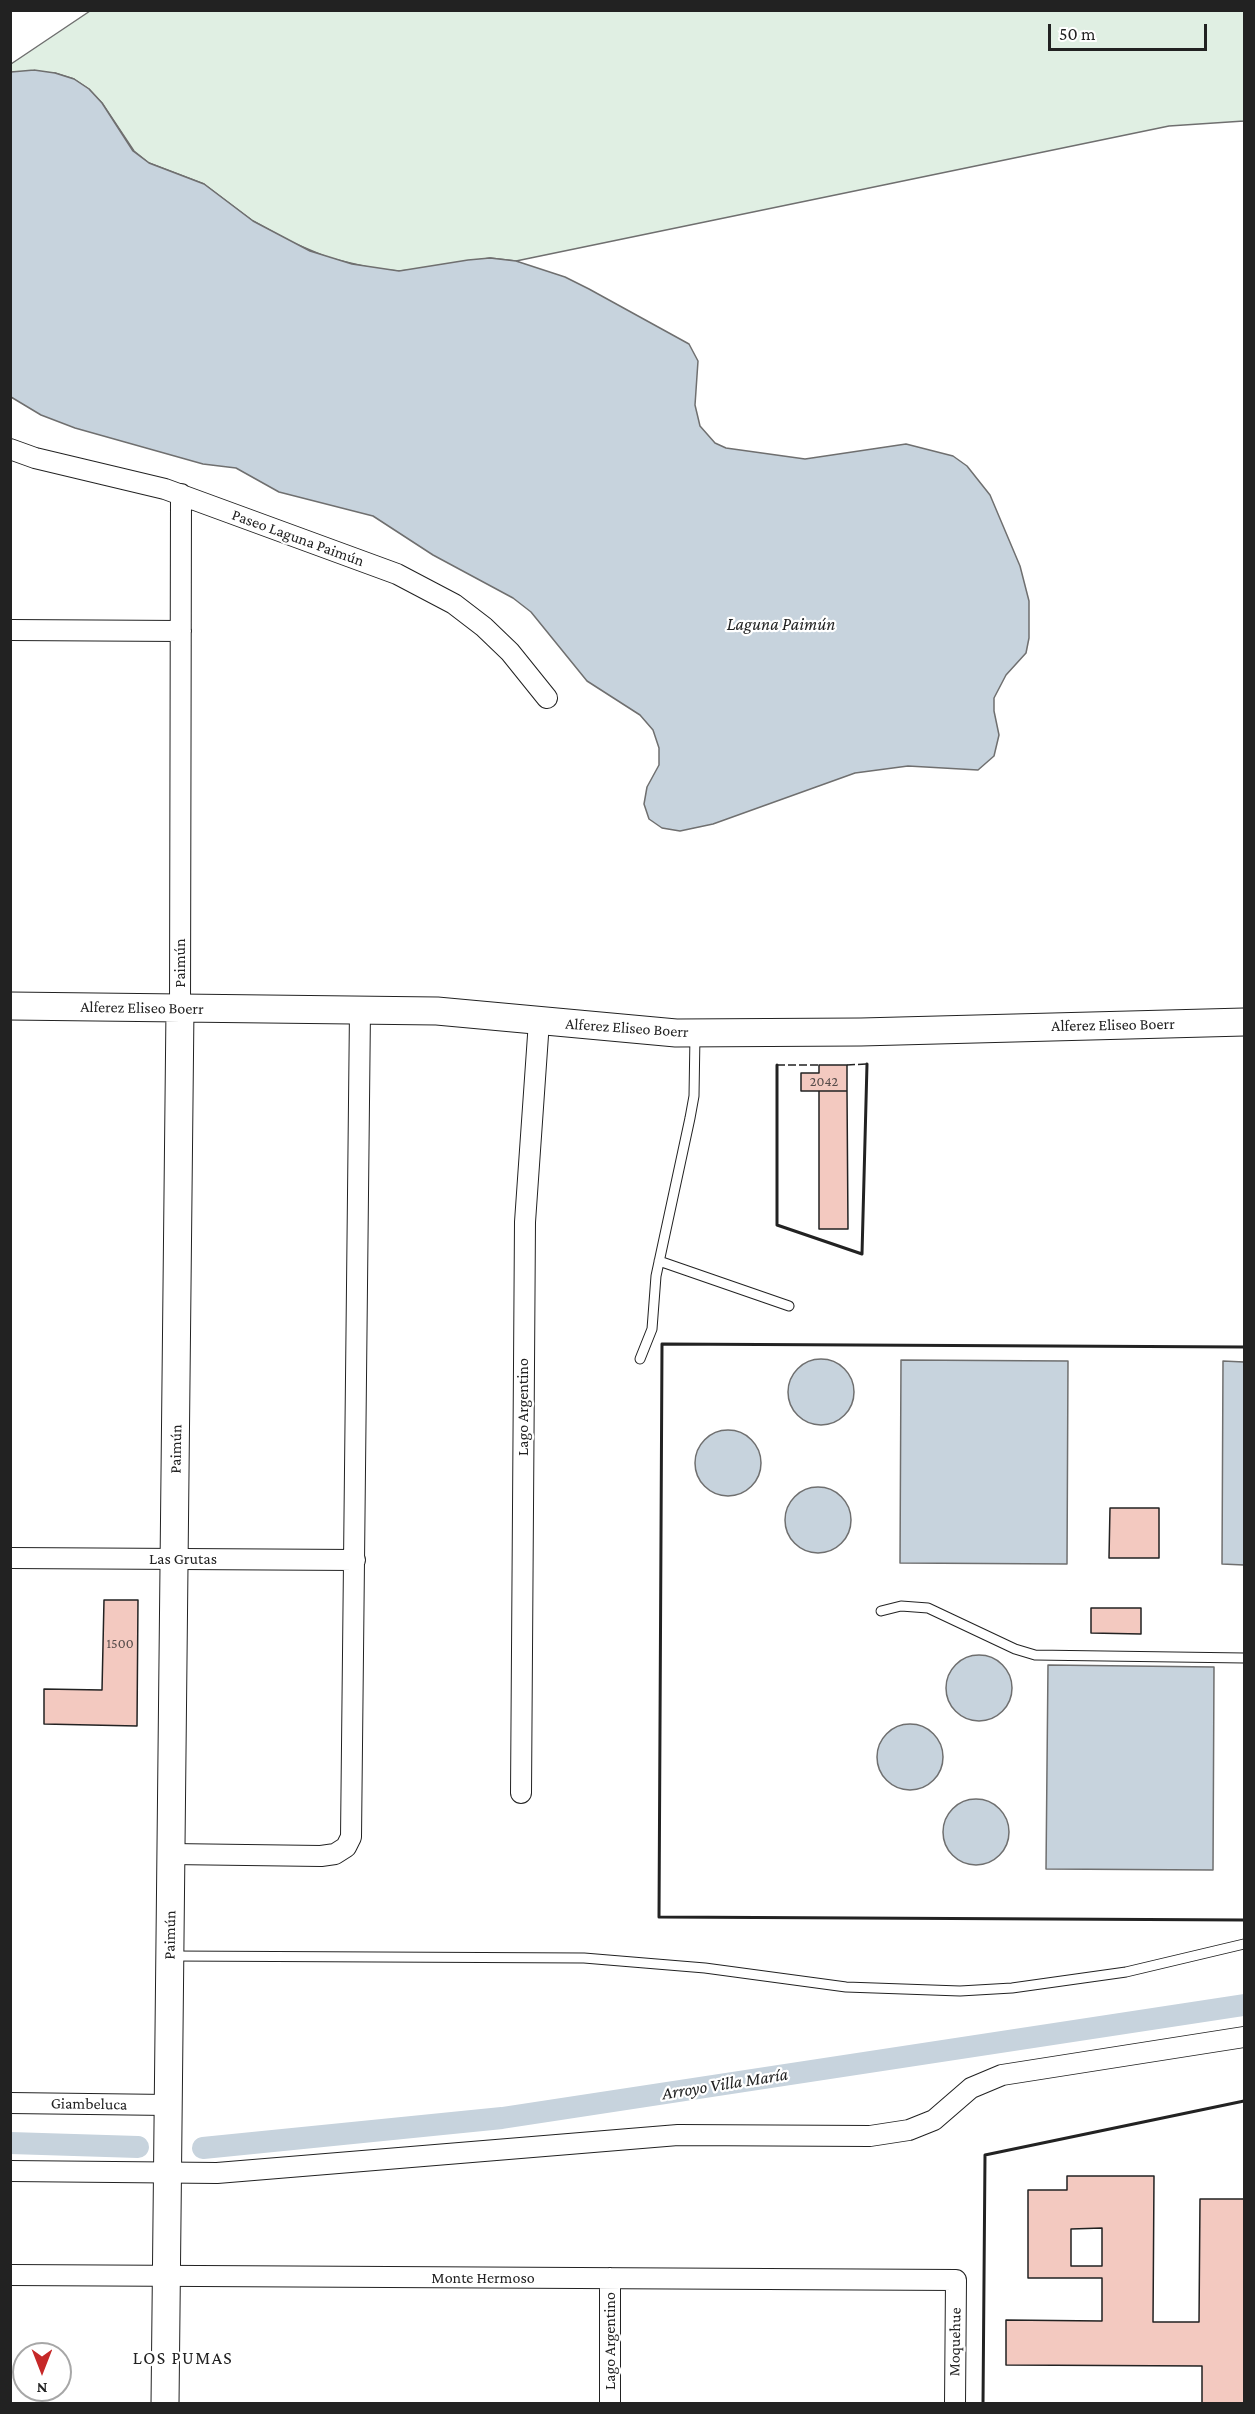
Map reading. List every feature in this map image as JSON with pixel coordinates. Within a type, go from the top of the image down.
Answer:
[{"type":"street","name":"Paseo Laguna Paimún","points":[[10,448],[35,458],[148,484],[181,494],[397,574],[437,594],[470,615],[498,640],[547,698]]},
{"type":"street","name":"Paimún","points":[[165,2403],[180,1008],[181,494]]},
{"type":"street","points":[[10,630],[181,631]]},
{"type":"street","name":"Alferez Eliseo Boerr","points":[[10,1006],[446,1012],[642,1032],[695,1033],[850,1032],[1245,1022]]},
{"type":"street","points":[[171,1854],[321,1856],[335,1854],[346,1847],[352,1824],[360,1010]]},
{"type":"street","name":"Lago Argentino","points":[[521,1793],[525,1222],[539,1021]]},
{"type":"street","name":"Las Grutas","points":[[10,1558],[355,1560]]},
{"type":"street","points":[[10,2171],[167,2174],[281,2170],[678,2135],[870,2136],[909,2130],[934,2120],[971,2088],[1002,2075],[1245,2037]]},
{"type":"street","name":"Giambeluca","points":[[10,2103],[168,2105]]},
{"type":"street","name":"Monte Hermoso","points":[[10,2276],[956,2280]]},
{"type":"street","name":"Lago Argentino","points":[[610,2278],[610,2403]]},
{"type":"street","name":"Moquehue","points":[[954,2403],[956,2280]]},
{"type":"lane","points":[[640,1359],[652,1329],[653,1291],[694,1096],[695,1033]]},
{"type":"lane","points":[[659,1261],[789,1305]]},
{"type":"lane","points":[[881,1611],[901,1606],[928,1608],[1015,1649],[1035,1655],[1245,1658]]},
{"type":"lane","points":[[170,1956],[584,1958],[705,1968],[846,1987],[960,1991],[1012,1988],[1126,1972],[1245,1944]]},
{"type":"green space","points":[[90,11],[1244,11],[1244,121],[1169,126],[516,261],[490,258],[421,269],[399,271],[376,269],[329,258],[291,242],[253,221],[204,184],[149,163],[134,151],[102,103],[89,89],[74,79],[55,73],[11,72],[11,64]]},
{"type":"water","name":"Laguna Paimún","points":[[34,70],[74,79],[89,89],[102,103],[133,151],[149,163],[204,184],[253,221],[310,251],[352,264],[399,271],[490,258],[516,261],[565,277],[589,289],[689,344],[698,361],[695,405],[700,426],[715,443],[726,448],[805,459],[906,444],[953,456],[967,466],[990,495],[1020,566],[1029,601],[1029,638],[1026,653],[1006,675],[994,698],[999,735],[994,756],[978,770],[908,766],[855,773],[713,824],[680,831],[662,828],[649,819],[644,804],[647,787],[659,765],[659,748],[653,730],[640,715],[587,681],[531,612],[513,598],[433,555],[373,516],[279,492],[236,468],[203,464],[75,428],[41,415],[11,397],[11,72]]},
{"type":"water","points":[[814,1359],[828,1359],[840,1364],[849,1373],[854,1392],[852,1405],[845,1416],[828,1425],[814,1425],[802,1420],[793,1411],[788,1399],[788,1385],[793,1373],[802,1364]]},
{"type":"water","points":[[901,1360],[1068,1361],[1067,1564],[900,1563]]},
{"type":"water","points":[[1223,1361],[1244,1362],[1244,1565],[1222,1564]]},
{"type":"water","points":[[721,1430],[735,1430],[747,1435],[756,1444],[761,1463],[759,1476],[752,1487],[735,1496],[721,1496],[709,1491],[700,1482],[695,1470],[695,1456],[700,1444],[709,1435]]},
{"type":"water","points":[[811,1487],[825,1487],[837,1492],[846,1501],[851,1520],[849,1533],[842,1544],[825,1553],[811,1553],[799,1548],[790,1539],[785,1527],[785,1513],[790,1501],[799,1492]]},
{"type":"water","points":[[972,1655],[986,1655],[998,1660],[1007,1669],[1012,1688],[1010,1701],[1003,1712],[986,1721],[972,1721],[960,1716],[951,1707],[946,1695],[946,1681],[951,1669],[960,1660]]},
{"type":"water","points":[[1048,1665],[1214,1667],[1213,1870],[1046,1869]]},
{"type":"water","points":[[903,1724],[917,1724],[929,1729],[938,1738],[943,1757],[941,1770],[934,1781],[917,1790],[903,1790],[891,1785],[882,1776],[877,1764],[877,1750],[882,1738],[891,1729]]},
{"type":"water","points":[[969,1799],[983,1799],[995,1804],[1004,1813],[1009,1832],[1007,1845],[1000,1856],[983,1865],[969,1865],[957,1860],[948,1851],[943,1839],[943,1825],[948,1813],[957,1804]]},
{"type":"building","points":[[819,1065],[847,1065],[847,1091],[801,1091],[801,1073],[819,1073]]},
{"type":"building","points":[[819,1091],[847,1091],[848,1229],[819,1229]]},
{"type":"building","points":[[1110,1508],[1159,1508],[1159,1558],[1109,1558]]},
{"type":"building","points":[[104,1600],[138,1600],[137,1726],[44,1724],[44,1689],[102,1690]]},
{"type":"building","points":[[1091,1608],[1141,1608],[1141,1634],[1091,1633]]},
{"type":"building","points":[[1067,2176],[1154,2176],[1153,2322],[1199,2322],[1200,2199],[1244,2199],[1244,2403],[1202,2404],[1202,2366],[1006,2365],[1006,2320],[1102,2321],[1102,2278],[1028,2278],[1028,2190],[1067,2190]],"holes":[[[1102,2228],[1102,2266],[1071,2266],[1071,2229]]]},
{"type":"waterway","name":"Arroyo Villa María","points":[[203,2148],[502,2118],[1244,2005]]},
{"type":"waterway","name":"Arroyo Villa María","points":[[10,2143],[138,2147]]},
{"type":"fence","points":[[847,1065],[867,1064]]},
{"type":"fence","points":[[777,1065],[819,1065]]},
{"type":"wall","points":[[777,1065],[777,1225],[862,1254],[867,1064]]},
{"type":"wall","points":[[1244,1347],[662,1344],[659,1917],[1244,1920]]},
{"type":"wall","points":[[983,2404],[985,2155],[1244,2101]]},
{"type":"district","name":"LOS PUMAS","points":[[183,2358]]}]
